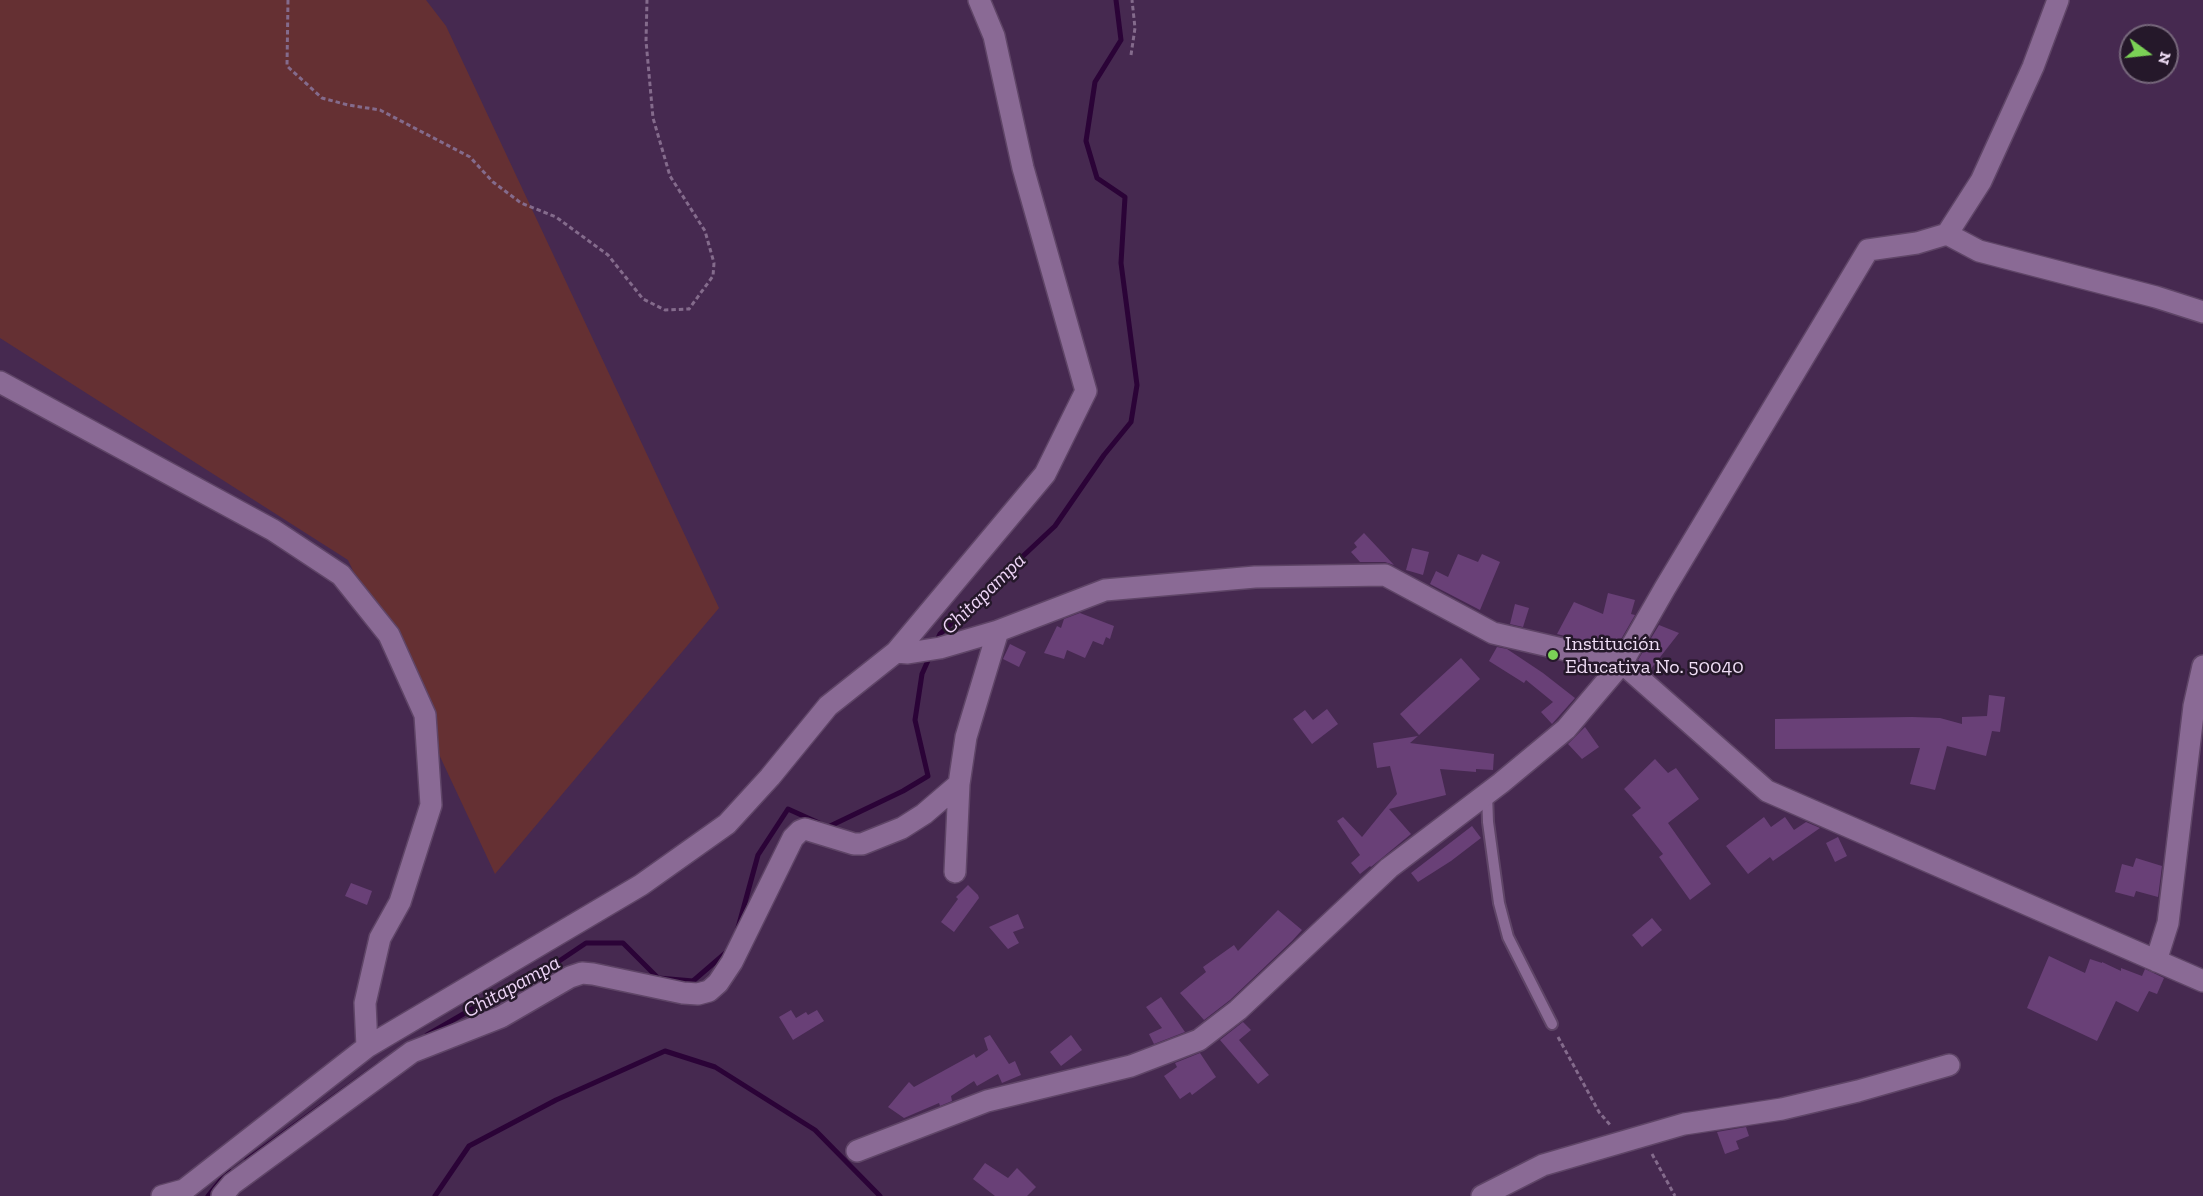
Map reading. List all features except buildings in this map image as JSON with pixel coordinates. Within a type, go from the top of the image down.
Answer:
[{"type":"street","points":[[162,1196],[184,1190],[367,1047],[641,885],[727,824],[771,777],[828,706],[902,653],[1045,474],[1086,391],[1023,168],[994,36],[979,0]]},
{"type":"street","points":[[857,1152],[987,1101],[1131,1066],[1199,1040],[1238,1010],[1389,868],[1487,794],[1566,729],[1622,663],[1868,250],[1917,243],[1947,234],[1981,181],[2033,67],[2058,0]]},
{"type":"street","points":[[1947,234],[1979,251],[2156,297],[2203,312]]},
{"type":"street","points":[[0,382],[273,530],[341,575],[389,635],[425,715],[431,805],[400,902],[380,938],[365,1003],[367,1047]]},
{"type":"street","points":[[902,653],[940,648],[998,631],[1105,590],[1255,577],[1384,575],[1493,633],[1622,663],[1767,791],[2203,981]]},
{"type":"street","points":[[956,872],[959,784],[966,737],[998,631]]},
{"type":"street","points":[[2156,961],[2168,923],[2194,706],[2203,666]]},
{"type":"street","points":[[222,1196],[232,1184],[412,1053],[501,1017],[570,977],[582,974],[593,975],[683,993],[698,994],[709,991],[718,983],[732,962],[793,838],[800,831],[805,829],[854,844],[862,844],[902,828],[924,814],[959,784]]},
{"type":"street","points":[[1482,1196],[1543,1165],[1684,1124],[1782,1108],[1949,1065]]},
{"type":"lane","points":[[1487,794],[1488,822],[1498,903],[1508,937],[1552,1024]]},
{"type":"path","points":[[288,0],[287,66],[322,98],[380,110],[470,157],[493,182],[521,203],[556,217],[608,255],[643,299],[665,310],[689,309],[713,276],[714,263],[705,231],[670,176],[653,118],[646,40],[647,0]]},
{"type":"path","points":[[1131,55],[1135,28],[1132,0]]},
{"type":"path","points":[[1552,1024],[1599,1112],[1633,1139],[1675,1196]]},
{"type":"shaded area","points":[[0,0],[426,0],[446,26],[719,608],[495,874],[348,560],[0,338]]},
{"type":"waterway","name":"Chitapampa","points":[[936,642],[940,634],[1055,526],[1104,455],[1131,422],[1137,385],[1121,263],[1125,197],[1097,178],[1086,141],[1095,82],[1121,40],[1116,0]]},
{"type":"waterway","name":"Chitapampa","points":[[828,827],[903,791],[928,776],[915,720],[922,674],[930,656]]},
{"type":"waterway","name":"Chitapampa","points":[[738,928],[758,855],[788,809],[819,823]]},
{"type":"waterway","name":"Chitapampa","points":[[427,1035],[484,1002],[522,986],[586,943],[623,943],[658,978],[693,981],[729,950]]},
{"type":"waterway","points":[[435,1196],[469,1146],[556,1100],[665,1051],[715,1067],[815,1130],[880,1196]]},
{"type":"waterway","name":"Chitapampa","points":[[247,1160],[378,1065]]},
{"type":"waterway","name":"Chitapampa","points":[[208,1196],[230,1172]]},
{"type":"place","name":"Institución Educativa No. 50040","points":[[1553,655]]}]
